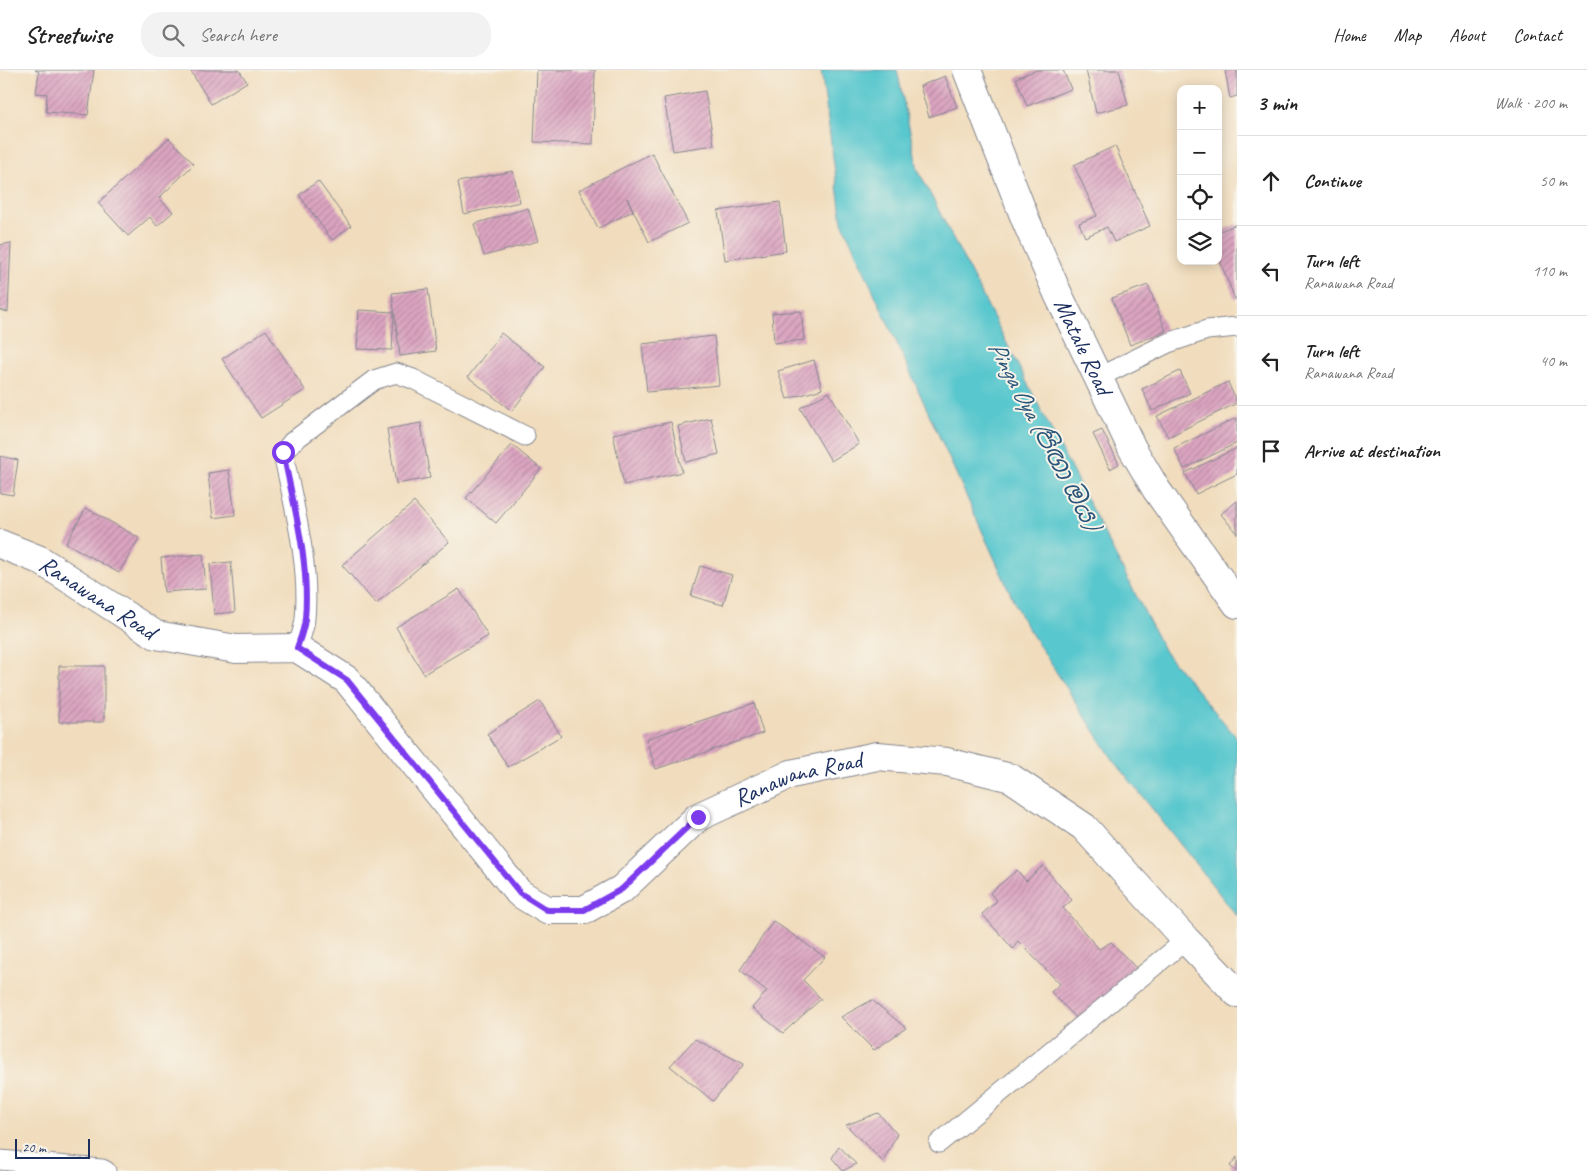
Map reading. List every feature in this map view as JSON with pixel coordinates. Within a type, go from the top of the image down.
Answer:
[{"type":"main road","name":"Matale Road","points":[[966,70],[1026,221],[1097,378],[1132,448],[1156,489],[1237,604]]},
{"type":"main road","name":"Ranawana Road","points":[[0,544],[40,560],[156,635],[236,650],[297,648],[347,680],[520,893],[547,910],[584,910],[622,889],[698,817],[791,774],[877,756],[947,762],[1011,778],[1084,827],[1237,994]]},
{"type":"street","points":[[1097,378],[1168,342],[1207,330],[1237,327]]},
{"type":"street","points":[[297,648],[305,620],[306,580],[300,536],[283,452],[292,442],[374,380],[396,373],[413,379],[525,436]]},
{"type":"street","points":[[940,1143],[1186,940]]},
{"type":"street","points":[[0,1160],[106,1171]]},
{"type":"water","name":"Pinga Oya (පිඟා ඔය)","points":[[821,70],[897,70],[918,170],[1165,652],[1237,738],[1237,916],[1112,758],[1022,619],[842,222]]},
{"type":"building","points":[[35,70],[94,70],[88,115],[46,112],[47,94],[36,93],[39,72]]},
{"type":"building","points":[[190,70],[239,70],[247,82],[211,104]]},
{"type":"building","points":[[537,70],[595,70],[593,144],[534,142]]},
{"type":"building","points":[[1037,70],[1063,70],[1071,89],[1027,106],[1016,78]]},
{"type":"building","points":[[1086,70],[1119,70],[1128,105],[1096,113]]},
{"type":"building","points":[[1225,70],[1237,70],[1237,96],[1230,98]]},
{"type":"building","points":[[945,76],[957,107],[929,117],[920,86]]},
{"type":"building","points":[[705,91],[714,145],[673,151],[664,98]]},
{"type":"building","points":[[169,138],[194,164],[159,198],[173,212],[157,226],[150,217],[128,236],[98,203]]},
{"type":"building","points":[[1115,146],[1150,226],[1114,242],[1107,227],[1085,237],[1079,223],[1097,216],[1074,165]]},
{"type":"building","points":[[652,153],[688,223],[649,242],[627,198],[633,211],[598,228],[579,190]]},
{"type":"building","points":[[513,171],[520,202],[464,214],[458,182]]},
{"type":"building","points":[[318,181],[351,226],[332,240],[299,195]]},
{"type":"building","points":[[780,202],[786,251],[725,260],[718,211]]},
{"type":"building","points":[[528,208],[538,241],[484,256],[474,224]]},
{"type":"building","points":[[1237,224],[1237,299],[1235,299],[1222,265],[1222,230]]},
{"type":"building","points":[[11,243],[8,312],[0,310],[0,245]]},
{"type":"building","points":[[1148,285],[1166,331],[1130,345],[1112,298]]},
{"type":"building","points":[[428,289],[436,351],[400,356],[392,293]]},
{"type":"building","points":[[359,310],[394,312],[392,350],[357,349]]},
{"type":"building","points":[[801,311],[804,340],[774,343],[772,313]]},
{"type":"building","points":[[266,330],[305,390],[261,418],[222,359]]},
{"type":"building","points":[[501,333],[545,367],[512,411],[468,377]]},
{"type":"building","points":[[714,336],[719,385],[647,392],[642,344]]},
{"type":"building","points":[[814,360],[822,389],[787,399],[778,371]]},
{"type":"building","points":[[1180,371],[1190,393],[1152,411],[1142,389]]},
{"type":"building","points":[[1228,382],[1237,403],[1168,437],[1157,416]]},
{"type":"building","points":[[829,392],[859,444],[831,461],[800,408]]},
{"type":"building","points":[[711,418],[719,454],[686,462],[678,426]]},
{"type":"building","points":[[1237,418],[1237,443],[1184,469],[1174,448]]},
{"type":"building","points":[[671,422],[682,472],[624,485],[613,434]]},
{"type":"building","points":[[421,423],[430,478],[396,484],[387,429]]},
{"type":"building","points":[[1102,430],[1119,464],[1110,469],[1093,434]]},
{"type":"building","points":[[512,445],[541,469],[496,523],[466,498]]},
{"type":"building","points":[[1237,448],[1237,474],[1196,494],[1185,473]]},
{"type":"building","points":[[0,456],[18,460],[13,495],[0,493]]},
{"type":"building","points":[[229,470],[235,515],[213,518],[208,473]]},
{"type":"building","points":[[1237,501],[1237,534],[1221,514]]},
{"type":"building","points":[[414,502],[449,542],[376,604],[342,565]]},
{"type":"building","points":[[86,508],[139,538],[119,573],[66,543]]},
{"type":"building","points":[[203,554],[206,589],[164,592],[161,558]]},
{"type":"building","points":[[231,562],[235,612],[214,614],[210,564]]},
{"type":"building","points":[[700,566],[732,575],[723,605],[691,596]]},
{"type":"building","points":[[459,589],[488,636],[424,674],[396,627]]},
{"type":"building","points":[[59,666],[104,666],[104,722],[59,722]]},
{"type":"building","points":[[540,701],[561,736],[508,767],[487,734]]},
{"type":"building","points":[[754,703],[763,733],[656,769],[646,739]]},
{"type":"building","points":[[1043,866],[1072,900],[1063,908],[1099,949],[1111,942],[1138,970],[1081,1023],[1051,992],[1060,984],[1018,941],[1013,949],[982,914],[997,901],[990,893],[1017,870],[1026,881]]},
{"type":"building","points":[[773,921],[825,957],[803,980],[821,999],[783,1033],[752,1008],[767,991],[740,970]]},
{"type":"building","points":[[872,1000],[906,1028],[874,1050],[841,1017]]},
{"type":"building","points":[[695,1039],[744,1064],[713,1101],[670,1066]]},
{"type":"building","points":[[878,1113],[897,1134],[883,1162],[846,1125]]},
{"type":"building","points":[[839,1146],[856,1164],[843,1171],[832,1158]]},
{"type":"building","points":[[1237,1157],[1237,1171],[1236,1171],[1230,1166]]},
{"type":"route","points":[[283,452],[300,536],[306,580],[305,620],[297,648],[347,680],[520,893],[547,910],[584,910],[622,889],[698,817]]}]
